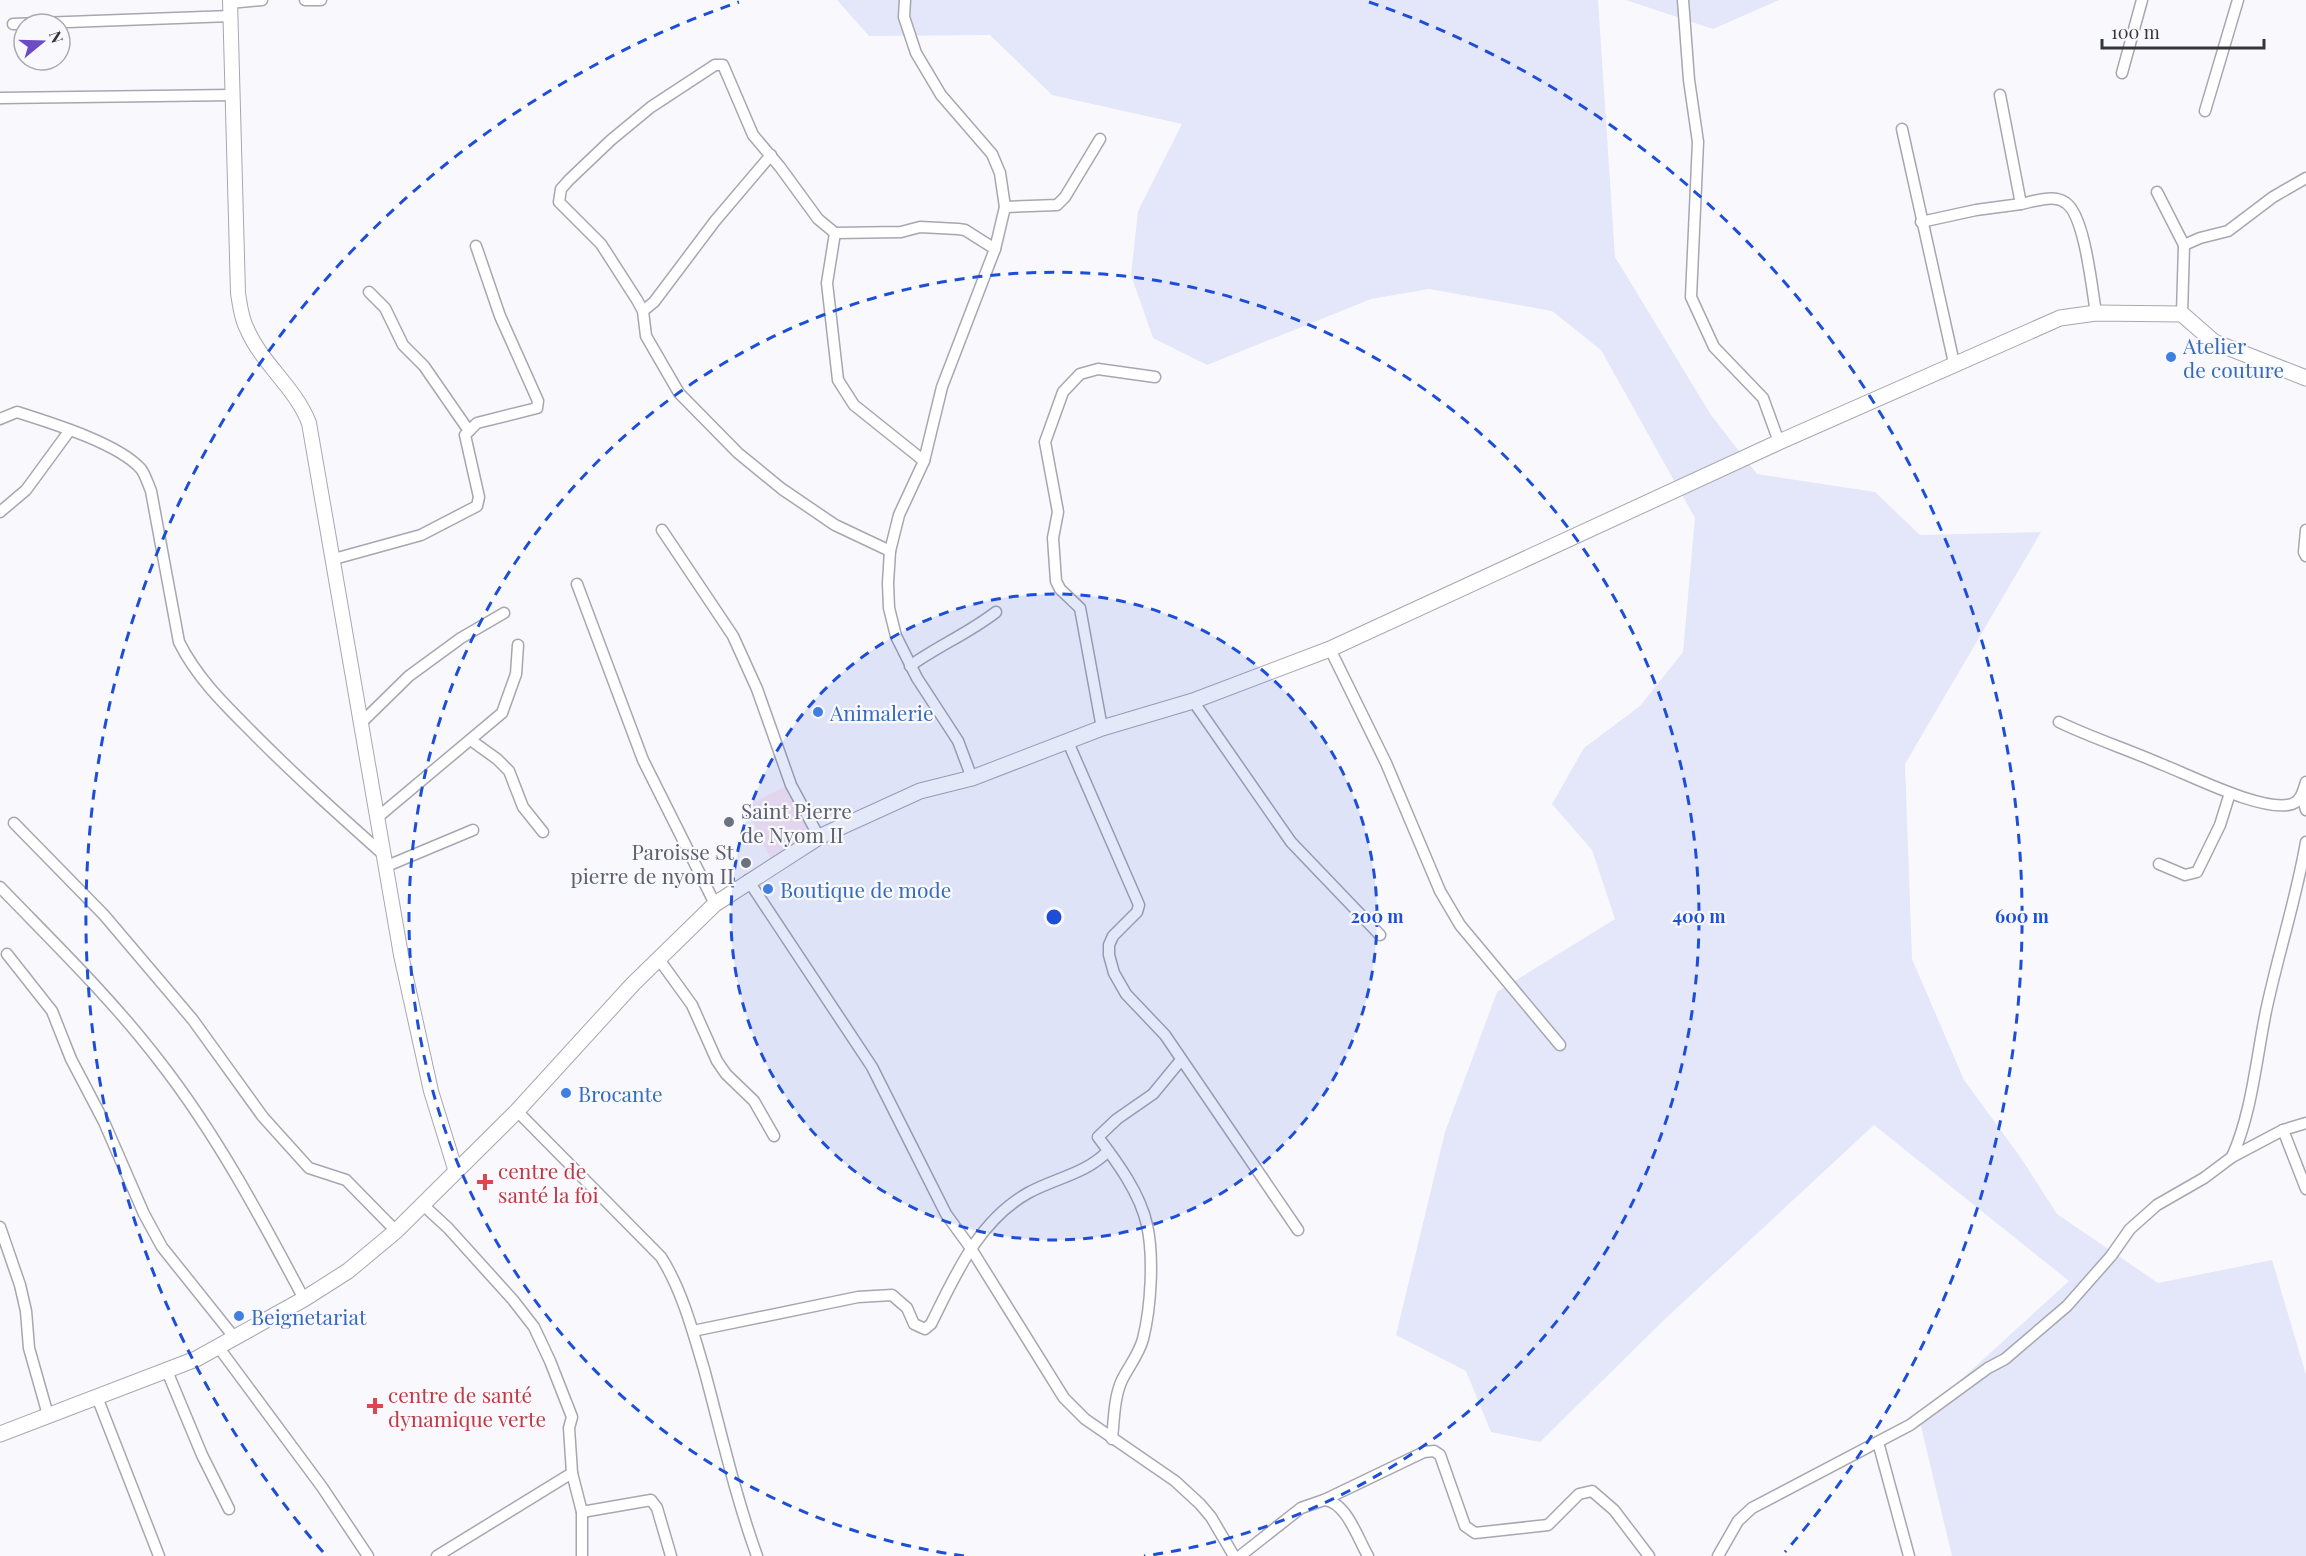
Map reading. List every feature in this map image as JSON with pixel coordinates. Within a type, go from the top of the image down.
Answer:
[{"type":"main road","points":[[0,1434],[167,1371],[219,1348],[348,1271],[396,1231],[517,1111],[658,958],[715,904],[748,880],[819,837],[920,791],[972,778],[1102,729],[1193,701],[1330,649],[1779,442],[2060,318],[2096,314],[2182,314],[2214,342],[2306,378]]},
{"type":"street","points":[[72,19],[231,6],[262,0]]},
{"type":"street","points":[[304,0],[321,0]]},
{"type":"street","points":[[905,0],[904,17],[916,53],[941,95],[992,154],[1000,173],[1005,207],[995,249],[942,387],[924,461],[899,515],[890,551],[889,608],[896,636],[910,666],[958,741],[972,778]]},
{"type":"street","points":[[1683,0],[1689,80],[1698,142],[1691,297],[1714,346],[1763,398],[1779,442]]},
{"type":"street","points":[[2122,73],[2142,0]]},
{"type":"street","points":[[2205,111],[2238,0]]},
{"type":"street","points":[[231,6],[237,293],[247,330],[297,398],[309,423],[401,955],[434,1102],[456,1172]]},
{"type":"street","points":[[890,551],[858,538],[818,514],[738,453],[673,386],[646,336],[643,311],[601,244],[559,202],[561,189],[634,120],[719,64],[727,70],[736,98],[753,135],[771,155],[818,219],[835,233],[901,232],[920,227],[958,229],[965,230],[995,249]]},
{"type":"street","points":[[0,98],[91,95],[233,95]]},
{"type":"street","points":[[2000,95],[2021,204]]},
{"type":"street","points":[[1902,129],[1954,363]]},
{"type":"street","points":[[1005,207],[1057,205],[1065,197],[1100,139]]},
{"type":"street","points":[[643,311],[654,302],[715,221],[771,155]]},
{"type":"street","points":[[2184,245],[2200,238],[2229,231],[2273,197],[2306,178]]},
{"type":"street","points":[[2157,192],[2184,245],[2182,314]]},
{"type":"street","points":[[1922,222],[1976,210],[2054,198],[2066,202],[2073,210],[2079,226],[2096,314]]},
{"type":"street","points":[[835,233],[827,282],[838,380],[854,405],[924,461]]},
{"type":"street","points":[[334,559],[421,535],[477,506],[479,497],[465,435],[477,423],[534,410],[538,404],[496,307],[476,246]]},
{"type":"street","points":[[369,292],[385,308],[403,345],[424,366],[469,431]]},
{"type":"street","points":[[1102,729],[1080,608],[1060,589],[1056,581],[1053,538],[1058,512],[1045,442],[1063,392],[1080,374],[1098,369],[1155,377]]},
{"type":"street","points":[[0,419],[17,412],[70,430],[124,456],[142,470],[150,490],[179,642],[200,676],[275,755],[386,861]]},
{"type":"street","points":[[0,512],[26,490],[70,430]]},
{"type":"street","points":[[662,530],[733,636],[757,689],[791,785],[819,837]]},
{"type":"street","points":[[2306,530],[2304,552],[2306,556]]},
{"type":"street","points":[[577,584],[643,760],[715,904]]},
{"type":"street","points":[[910,666],[944,642],[969,632],[996,612]]},
{"type":"street","points":[[360,724],[410,676],[461,638],[504,613]]},
{"type":"street","points":[[378,817],[472,741],[502,713],[507,704],[517,667],[518,645]]},
{"type":"street","points":[[1330,649],[1386,763],[1440,891],[1460,925],[1560,1045]]},
{"type":"street","points":[[1193,701],[1291,842],[1380,935]]},
{"type":"street","points":[[2059,722],[2230,793],[2284,805],[2295,803],[2302,796],[2306,782]]},
{"type":"street","points":[[472,741],[498,759],[509,771],[523,807],[543,832]]},
{"type":"street","points":[[1068,742],[1139,905],[1137,912],[1113,936],[1109,945],[1114,973],[1126,994],[1165,1035],[1298,1230]]},
{"type":"street","points":[[2159,864],[2185,875],[2196,872],[2220,825],[2230,793]]},
{"type":"street","points":[[2302,796],[2306,810]]},
{"type":"street","points":[[14,823],[104,915],[193,1020],[263,1117],[309,1168],[346,1180],[396,1231]]},
{"type":"street","points":[[386,861],[473,830]]},
{"type":"street","points":[[2232,1157],[2246,1120],[2266,1010],[2293,911],[2306,842]]},
{"type":"street","points":[[748,880],[872,1067],[946,1214],[970,1247],[1064,1398],[1112,1439],[1175,1481],[1200,1504],[1211,1517],[1234,1556]]},
{"type":"street","points":[[0,887],[108,998],[162,1063],[252,1200],[304,1299]]},
{"type":"street","points":[[7,954],[52,1011],[71,1059],[104,1122],[139,1205],[162,1247],[234,1337]]},
{"type":"street","points":[[658,958],[692,1005],[721,1067],[754,1101],[774,1136]]},
{"type":"street","points":[[1112,1439],[1121,1382],[1143,1339],[1151,1278],[1147,1224],[1119,1164],[1098,1137],[1117,1119],[1153,1094],[1181,1060]]},
{"type":"street","points":[[517,1111],[661,1257],[693,1331],[733,1483],[757,1556]]},
{"type":"street","points":[[1718,1556],[1745,1513],[1910,1425],[1988,1368],[2005,1359],[2067,1306],[2111,1256],[2130,1229],[2157,1205],[2204,1178],[2232,1157],[2283,1130],[2306,1123]]},
{"type":"street","points":[[2283,1130],[2306,1189]]},
{"type":"street","points":[[693,1331],[858,1297],[892,1295],[907,1308],[914,1324],[925,1329],[931,1324],[970,1247],[1017,1200],[1091,1166],[1108,1151]]},
{"type":"street","points":[[423,1205],[448,1228],[513,1300],[534,1327],[572,1417],[569,1428],[572,1473],[582,1512],[582,1556]]},
{"type":"street","points":[[0,1227],[20,1285],[26,1311],[28,1348],[48,1415]]},
{"type":"street","points":[[219,1348],[322,1487],[368,1556]]},
{"type":"street","points":[[167,1371],[202,1455],[230,1509]]},
{"type":"street","points":[[97,1397],[159,1556]]},
{"type":"street","points":[[1878,1442],[1909,1556]]},
{"type":"street","points":[[1240,1556],[1301,1508],[1324,1500],[1424,1452],[1434,1451],[1440,1455],[1465,1526],[1470,1531],[1475,1533],[1548,1525],[1579,1494],[1592,1491],[1614,1510],[1649,1556]]},
{"type":"street","points":[[437,1556],[572,1473]]},
{"type":"street","points":[[582,1512],[651,1500],[657,1508],[670,1556]]},
{"type":"street","points":[[1324,1500],[1331,1500],[1341,1509],[1368,1556]]},
{"type":"shaded area","points":[[837,0],[1598,0],[1615,257],[1711,415],[1757,474],[1875,492],[1920,535],[2041,532],[1905,764],[1912,959],[1964,1080],[2021,1158],[2057,1214],[2158,1283],[2272,1260],[2306,1375],[2306,1556],[1952,1556],[1919,1418],[2069,1281],[1874,1125],[1665,1319],[1540,1442],[1491,1432],[1466,1371],[1396,1335],[1445,1132],[1497,992],[1615,919],[1592,850],[1552,804],[1584,748],[1640,706],[1683,652],[1695,518],[1601,350],[1552,311],[1429,289],[1371,299],[1207,365],[1153,338],[1131,275],[1138,211],[1182,124],[1052,95],[990,35],[869,36]]},
{"type":"shaded area","points":[[1626,0],[1779,0],[1713,29]]},
{"type":"shaded area","points":[[786,786],[813,837],[772,862],[746,806]]},
{"type":"place","name":"Atelier de couture","points":[[2171,357]]},
{"type":"place","name":"Animalerie","points":[[818,712]]},
{"type":"place","name":"Saint Pierre de Nyom II","points":[[729,822]]},
{"type":"place","name":"Paroisse St pierre de nyom II","points":[[746,863]]},
{"type":"place","name":"Boutique de mode","points":[[768,889]]},
{"type":"place","name":"Brocante","points":[[566,1093]]},
{"type":"place","name":"centre de santé la foi","points":[[485,1182]]},
{"type":"place","name":"Beignetariat","points":[[239,1316]]},
{"type":"place","name":"centre de santé dynamique verte","points":[[375,1406]]}]
